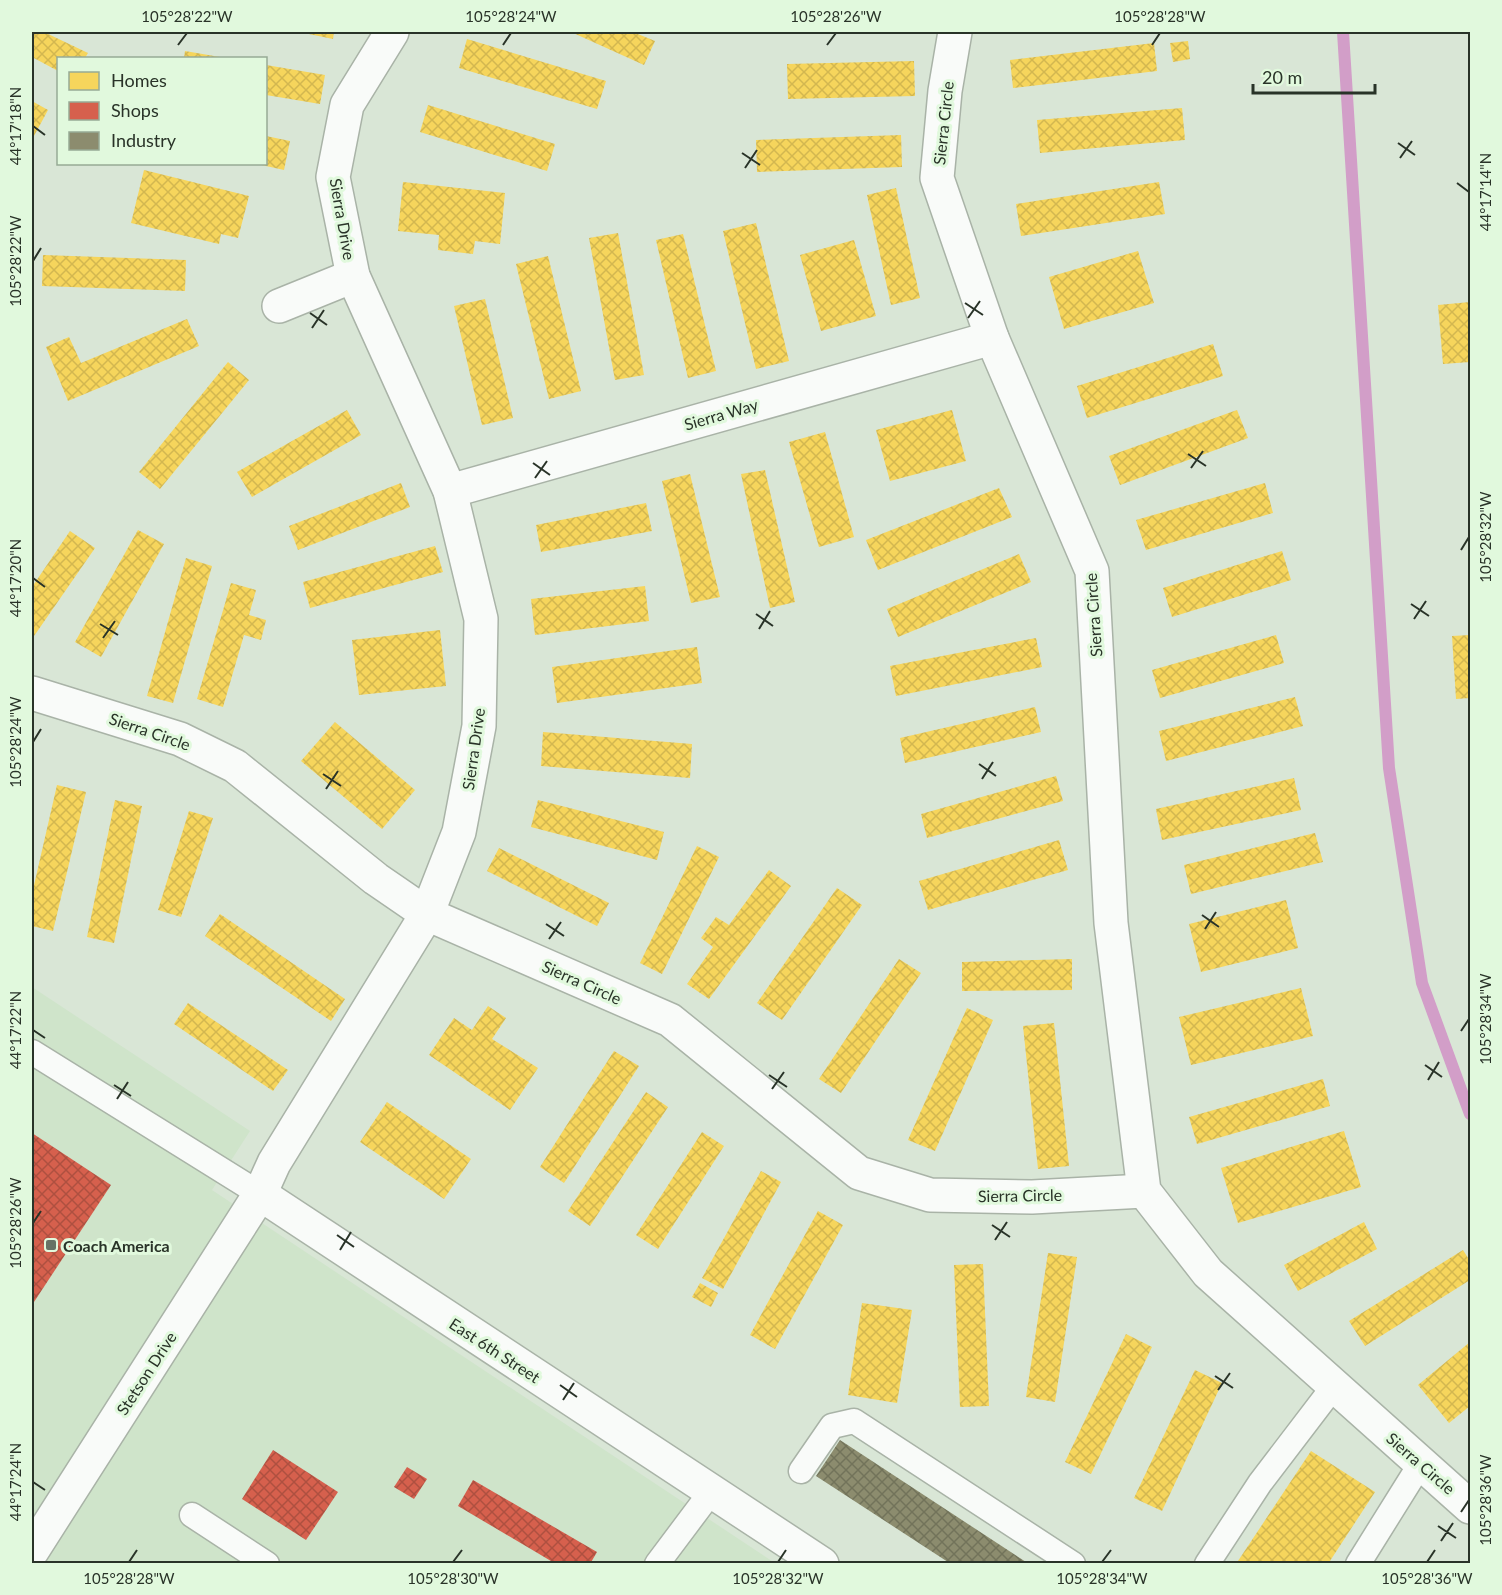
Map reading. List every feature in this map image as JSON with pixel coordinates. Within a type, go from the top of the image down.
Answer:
[{"type":"street","name":"Sierra Drive","points":[[260,1194],[274,1163],[427,914],[459,832],[479,726],[481,619],[450,491],[353,276],[333,177],[347,105],[392,32]]},
{"type":"street","name":"Sierra Circle","points":[[955,32],[945,91],[938,178],[992,338],[1092,571],[1111,923],[1144,1191],[1208,1273],[1470,1507]]},
{"type":"street","name":"Sierra Drive","points":[[279,306],[353,276]]},
{"type":"street","name":"Sierra Way","points":[[450,491],[992,338]]},
{"type":"street","name":"Sierra Circle","points":[[32,693],[180,739],[235,766],[376,879],[427,914],[670,1020],[859,1173],[930,1195],[1032,1197],[1144,1191]]},
{"type":"street","name":"East 6th Street","points":[[260,1194],[822,1563]]},
{"type":"street","name":"Stetson Drive","points":[[32,1551],[260,1194]]},
{"type":"lane","points":[[32,1052],[260,1194]]},
{"type":"lane","points":[[1207,1563],[1260,1483],[1334,1386]]},
{"type":"lane","points":[[801,1471],[832,1426],[854,1421],[1073,1563]]},
{"type":"lane","points":[[1358,1563],[1421,1463]]},
{"type":"lane","points":[[657,1563],[711,1492]]},
{"type":"lane","points":[[192,1515],[267,1563]]},
{"type":"shaded area","points":[[32,987],[250,1131],[212,1190],[775,1563],[32,1563]]},
{"type":"building: Homes","points":[[32,32],[44,32],[88,53],[86,57],[57,57],[57,70],[32,57]]},
{"type":"building: Homes","points":[[299,32],[334,32],[333,39]]},
{"type":"building: Homes","points":[[571,32],[633,32],[655,41],[644,65]]},
{"type":"building: Homes","points":[[467,39],[606,81],[597,109],[459,68]]},
{"type":"building: Homes","points":[[1188,41],[1190,59],[1173,62],[1170,43]]},
{"type":"building: Homes","points":[[1154,43],[1157,71],[1013,88],[1010,60]]},
{"type":"building: Homes","points":[[185,51],[220,57],[184,57]]},
{"type":"building: Homes","points":[[914,61],[915,96],[788,99],[787,64]]},
{"type":"building: Homes","points":[[267,65],[325,75],[320,104],[267,95]]},
{"type":"building: Homes","points":[[32,101],[48,110],[34,136],[32,135]]},
{"type":"building: Homes","points":[[428,105],[555,144],[547,171],[420,132]]},
{"type":"building: Homes","points":[[1182,108],[1185,140],[1040,153],[1037,120]]},
{"type":"building: Homes","points":[[901,135],[902,167],[757,172],[756,140]]},
{"type":"building: Homes","points":[[267,136],[290,141],[284,170],[262,165],[267,165]]},
{"type":"building: Homes","points":[[144,170],[249,196],[238,238],[221,234],[219,244],[131,223]]},
{"type":"building: Homes","points":[[403,182],[505,193],[500,244],[475,241],[473,254],[438,250],[439,235],[398,231]]},
{"type":"building: Homes","points":[[1159,182],[1165,214],[1021,236],[1016,204]]},
{"type":"building: Homes","points":[[896,188],[920,298],[891,305],[867,195]]},
{"type":"building: Homes","points":[[756,223],[789,361],[756,369],[723,231]]},
{"type":"building: Homes","points":[[618,233],[644,375],[615,380],[589,238]]},
{"type":"building: Homes","points":[[683,234],[716,371],[688,378],[656,240]]},
{"type":"building: Homes","points":[[854,240],[876,316],[821,331],[800,255]]},
{"type":"building: Homes","points":[[1138,251],[1154,303],[1064,329],[1049,277]]},
{"type":"building: Homes","points":[[43,255],[186,260],[185,291],[42,286]]},
{"type":"building: Homes","points":[[548,256],[581,391],[549,399],[516,264]]},
{"type":"building: Homes","points":[[485,299],[513,418],[482,425],[454,306]]},
{"type":"building: Homes","points":[[1470,302],[1470,362],[1443,364],[1438,305]]},
{"type":"building: Homes","points":[[187,319],[199,346],[68,401],[46,347],[69,337],[81,363]]},
{"type":"building: Homes","points":[[1213,344],[1223,376],[1087,418],[1077,386]]},
{"type":"building: Homes","points":[[228,362],[249,380],[160,489],[139,472]]},
{"type":"building: Homes","points":[[347,410],[361,435],[252,497],[237,472]]},
{"type":"building: Homes","points":[[952,410],[966,461],[890,481],[876,430]]},
{"type":"building: Homes","points":[[1237,410],[1248,438],[1120,485],[1109,456]]},
{"type":"building: Homes","points":[[825,432],[854,537],[819,547],[789,442]]},
{"type":"building: Homes","points":[[765,470],[795,602],[770,608],[741,474]]},
{"type":"building: Homes","points":[[690,474],[720,597],[691,603],[662,481]]},
{"type":"building: Homes","points":[[401,483],[410,507],[298,550],[289,526]]},
{"type":"building: Homes","points":[[1265,483],[1273,513],[1146,550],[1136,520]]},
{"type":"building: Homes","points":[[999,488],[1012,517],[878,570],[866,540]]},
{"type":"building: Homes","points":[[646,503],[652,531],[541,552],[536,525]]},
{"type":"building: Homes","points":[[138,530],[164,544],[101,657],[75,642]]},
{"type":"building: Homes","points":[[70,531],[95,548],[32,639],[32,587]]},
{"type":"building: Homes","points":[[435,546],[443,572],[310,608],[303,582]]},
{"type":"building: Homes","points":[[1282,551],[1291,580],[1172,617],[1163,588]]},
{"type":"building: Homes","points":[[1019,554],[1031,582],[898,637],[887,609]]},
{"type":"building: Homes","points":[[186,558],[212,566],[173,703],[147,696]]},
{"type":"building: Homes","points":[[231,583],[256,590],[249,615],[266,620],[261,640],[244,635],[223,707],[197,699]]},
{"type":"building: Homes","points":[[645,586],[649,621],[535,635],[531,599]]},
{"type":"building: Homes","points":[[440,630],[446,686],[359,695],[352,640]]},
{"type":"building: Homes","points":[[1276,635],[1284,663],[1160,698],[1152,670]]},
{"type":"building: Homes","points":[[1470,635],[1470,698],[1456,699],[1452,636]]},
{"type":"building: Homes","points":[[1036,638],[1042,667],[896,696],[890,666]]},
{"type":"building: Homes","points":[[697,647],[702,683],[557,703],[552,667]]},
{"type":"building: Homes","points":[[1295,697],[1303,726],[1166,761],[1159,731]]},
{"type":"building: Homes","points":[[1035,707],[1041,732],[905,763],[900,738]]},
{"type":"building: Homes","points":[[335,722],[415,790],[382,829],[301,761]]},
{"type":"building: Homes","points":[[543,732],[692,744],[690,778],[541,766]]},
{"type":"building: Homes","points":[[1056,776],[1063,801],[927,838],[921,814]]},
{"type":"building: Homes","points":[[1294,778],[1301,810],[1162,840],[1156,809]]},
{"type":"building: Homes","points":[[57,785],[86,792],[53,931],[32,926],[32,894]]},
{"type":"building: Homes","points":[[115,800],[142,806],[114,943],[87,937]]},
{"type":"building: Homes","points":[[538,800],[664,832],[657,860],[531,827]]},
{"type":"building: Homes","points":[[189,811],[213,818],[181,917],[158,910]]},
{"type":"building: Homes","points":[[1315,833],[1323,862],[1191,894],[1184,865]]},
{"type":"building: Homes","points":[[1059,840],[1068,870],[928,910],[919,881]]},
{"type":"building: Homes","points":[[697,846],[719,857],[662,974],[640,963]]},
{"type":"building: Homes","points":[[499,848],[609,903],[597,926],[487,871]]},
{"type":"building: Homes","points":[[769,870],[791,886],[709,999],[687,984],[713,947],[701,938],[716,917],[729,925]]},
{"type":"building: Homes","points":[[837,888],[862,905],[782,1020],[757,1003]]},
{"type":"building: Homes","points":[[1286,900],[1298,948],[1201,972],[1189,924]]},
{"type":"building: Homes","points":[[220,914],[345,999],[331,1021],[205,936]]},
{"type":"building: Homes","points":[[899,959],[921,973],[841,1093],[819,1079]]},
{"type":"building: Homes","points":[[1072,959],[1072,990],[962,991],[962,962]]},
{"type":"building: Homes","points":[[1301,988],[1313,1036],[1191,1065],[1179,1017]]},
{"type":"building: Homes","points":[[188,1003],[288,1070],[273,1091],[174,1024]]},
{"type":"building: Homes","points":[[488,1006],[506,1018],[492,1039],[538,1068],[510,1110],[429,1055],[454,1018],[472,1030]]},
{"type":"building: Homes","points":[[967,1008],[993,1020],[935,1151],[908,1140]]},
{"type":"building: Homes","points":[[1054,1023],[1069,1166],[1038,1169],[1023,1026]]},
{"type":"building: Homes","points":[[614,1051],[639,1066],[564,1183],[540,1167]]},
{"type":"building: Homes","points":[[1323,1079],[1330,1106],[1197,1144],[1189,1117]]},
{"type":"building: Homes","points":[[646,1092],[668,1107],[590,1226],[568,1211]]},
{"type":"building: Homes","points":[[387,1102],[471,1159],[444,1199],[360,1142]]},
{"type":"building: Homes","points":[[1344,1131],[1361,1187],[1238,1223],[1221,1168]]},
{"type":"building: Homes","points":[[702,1132],[724,1146],[658,1249],[636,1235]]},
{"type":"building: Homes","points":[[761,1171],[781,1182],[723,1289],[702,1278]]},
{"type":"building: Homes","points":[[818,1211],[843,1225],[775,1349],[750,1335]]},
{"type":"building: Homes","points":[[1364,1222],[1377,1249],[1298,1291],[1284,1265]]},
{"type":"building: Homes","points":[[1463,1250],[1470,1261],[1470,1280],[1365,1346],[1349,1321]]},
{"type":"building: Homes","points":[[1048,1253],[1077,1257],[1055,1402],[1026,1397]]},
{"type":"building: Homes","points":[[983,1264],[989,1406],[960,1407],[954,1265]]},
{"type":"building: Homes","points":[[700,1283],[718,1293],[711,1307],[692,1297]]},
{"type":"building: Homes","points":[[862,1303],[912,1310],[897,1403],[848,1395]]},
{"type":"building: Homes","points":[[1126,1334],[1152,1347],[1091,1474],[1065,1462]]},
{"type":"building: Homes","points":[[1470,1342],[1470,1406],[1449,1423],[1418,1385]]},
{"type":"building: Homes","points":[[1195,1370],[1222,1383],[1162,1511],[1134,1498]]},
{"type":"building: Homes","points":[[1311,1451],[1375,1492],[1328,1564],[1236,1564]]},
{"type":"building: Shops","name":"Coach America","points":[[32,1133],[111,1185],[32,1305]]},
{"type":"building: Shops","points":[[273,1450],[338,1492],[306,1540],[242,1499]]},
{"type":"building: Shops","points":[[407,1467],[427,1479],[414,1499],[394,1487]]},
{"type":"building: Shops","points":[[473,1480],[597,1552],[590,1564],[556,1564],[458,1506]]},
{"type":"building: Industry","points":[[840,1440],[1029,1564],[951,1564],[816,1476]]},
{"type":"waterway","points":[[1343,32],[1389,768],[1422,983],[1470,1114]]},
{"type":"place","name":"Coach America","points":[[51,1245]]}]
